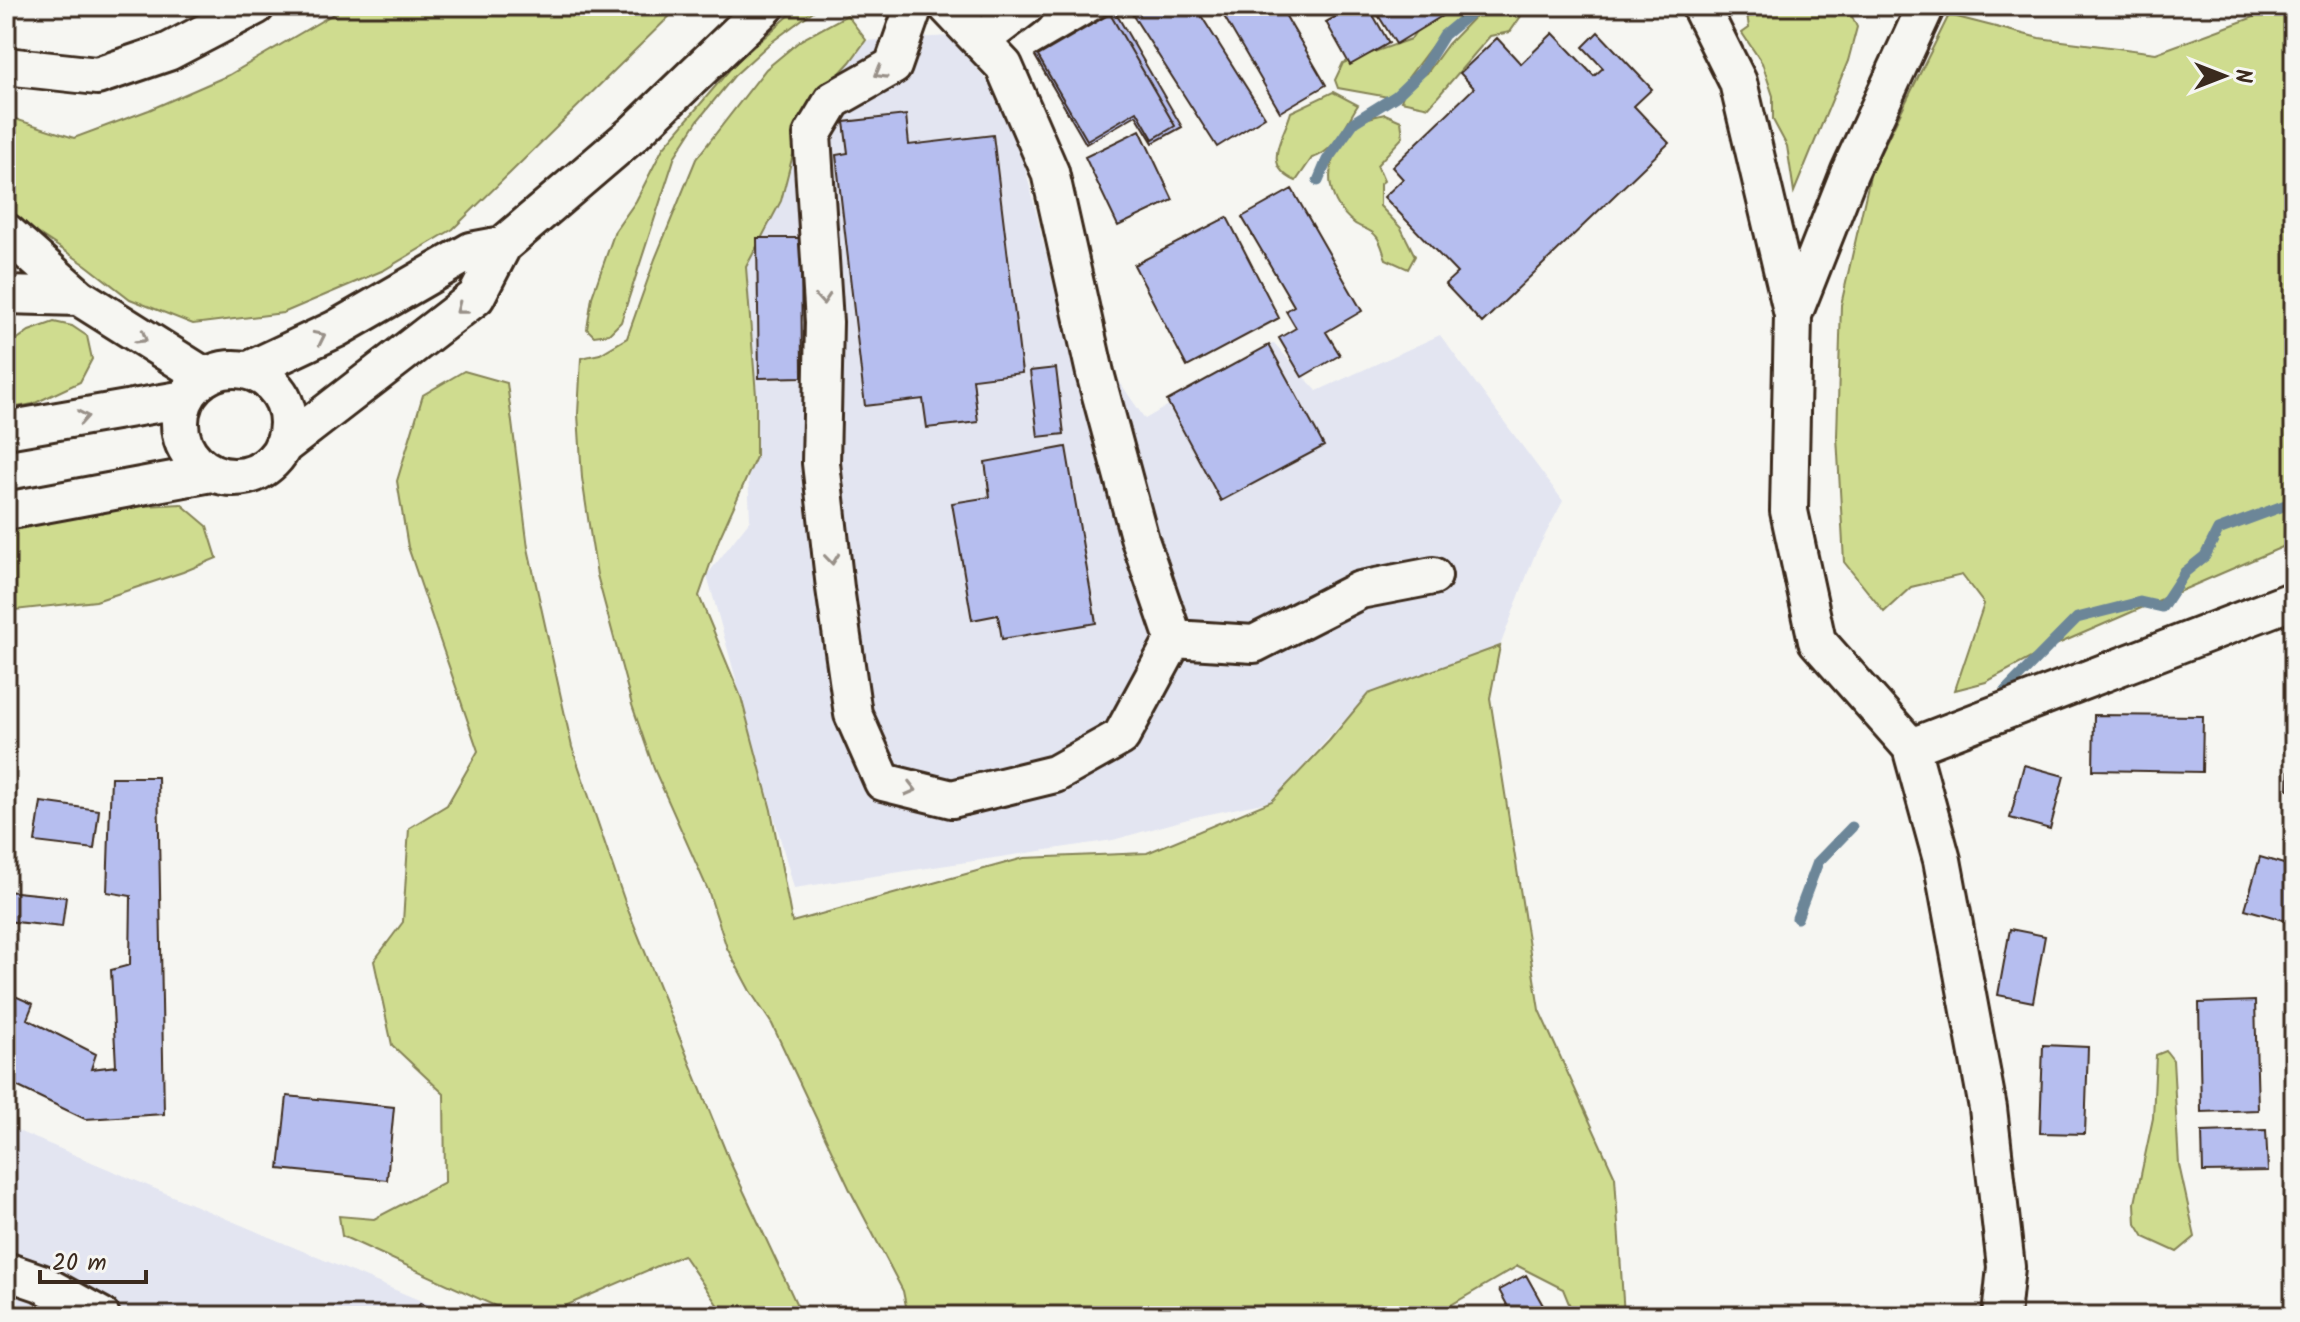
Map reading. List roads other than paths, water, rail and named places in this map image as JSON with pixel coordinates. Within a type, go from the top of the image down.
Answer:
[{"type":"street","points":[[6,66],[97,76],[168,52],[256,6]]},
{"type":"street","points":[[282,447],[476,297],[503,245],[634,133],[766,6]]},
{"type":"street","points":[[914,6],[893,66],[833,100],[812,135],[824,322],[821,463],[853,714],[883,782],[952,799],[1055,774],[1121,737],[1174,639],[1140,540],[1099,388],[1050,172],[1004,66],[947,6]]},
{"type":"street","points":[[980,41],[1026,6]]},
{"type":"street","points":[[1700,6],[1738,82],[1793,315],[1789,511],[1817,641],[1911,747],[1942,860],[1988,1108],[2006,1267],[2001,1316]]},
{"type":"street","points":[[1793,315],[1850,171],[1926,6]]},
{"type":"street","points":[[6,232],[79,297],[196,388]]},
{"type":"street","points":[[249,370],[271,384],[285,406],[288,424],[282,447],[264,469],[248,476],[229,478],[211,473],[197,463],[182,440],[180,431],[180,413],[196,388],[214,372],[249,370],[336,329],[471,251],[503,245]]},
{"type":"street","points":[[6,295],[79,297]]},
{"type":"street","points":[[6,430],[196,388]]},
{"type":"street","points":[[6,511],[211,473]]},
{"type":"street","points":[[6,490],[60,493],[149,484]]},
{"type":"street","points":[[1174,639],[1254,644],[1360,590],[1433,576]]},
{"type":"street","points":[[1911,747],[2294,600]]},
{"type":"street","points":[[6,1271],[41,1283],[101,1316]]},
{"type":"waterway","points":[[1318,181],[1327,160],[1354,122],[1396,96],[1421,72],[1444,35],[1479,6]]},
{"type":"waterway","points":[[2006,690],[2077,618],[2140,602],[2162,607],[2185,572],[2205,556],[2218,530],[2294,502]]},
{"type":"waterway","points":[[1797,918],[1818,862],[1852,827]]}]
